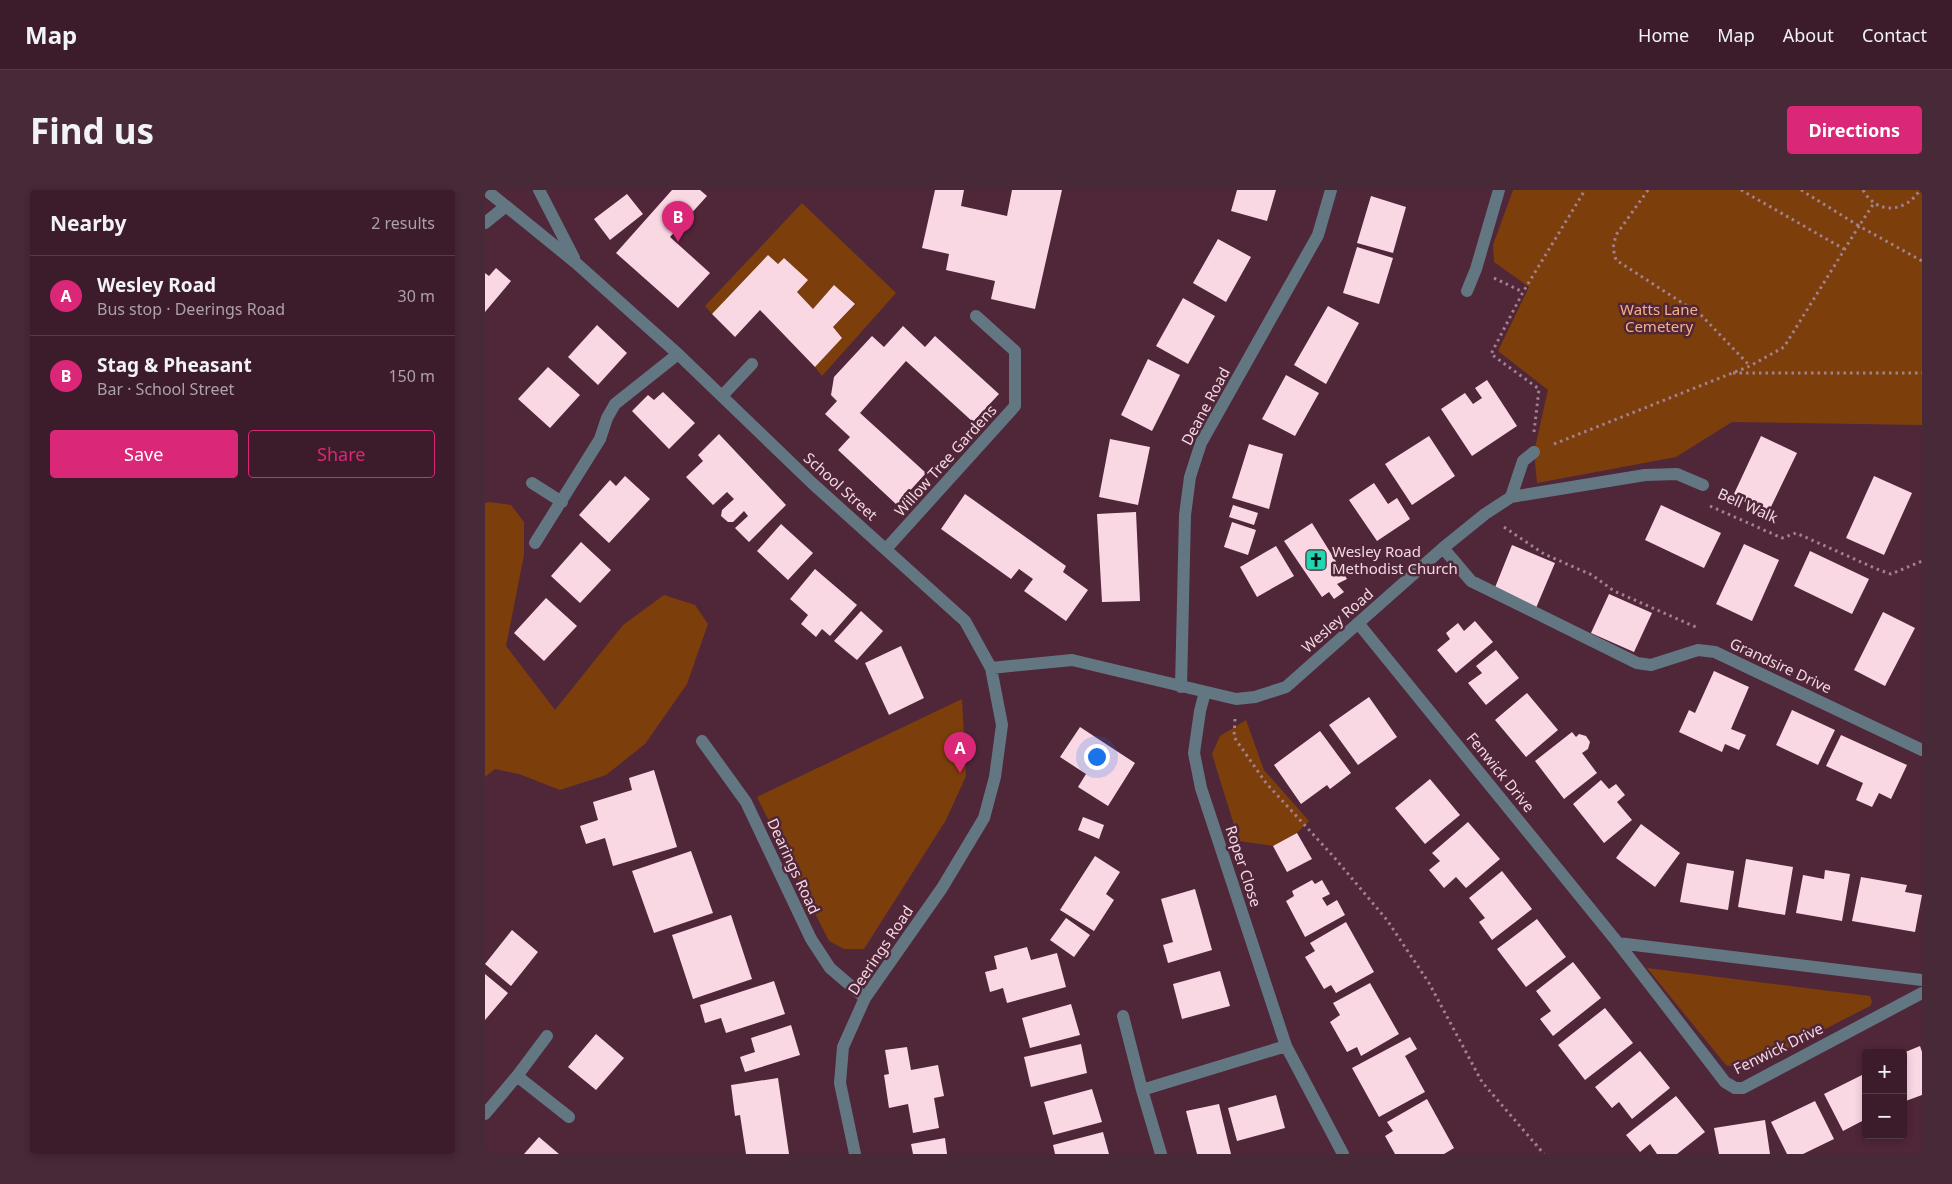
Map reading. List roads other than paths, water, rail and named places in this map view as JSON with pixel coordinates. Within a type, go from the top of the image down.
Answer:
[{"type":"street","name":"School Street","points":[[486,190],[576,262],[678,354],[812,483],[965,621],[991,668],[1002,724],[995,777]]},
{"type":"street","name":"School Street","points":[[539,190],[576,262]]},
{"type":"street","name":"Deane Road","points":[[1181,687],[1185,516],[1190,477],[1201,443],[1318,235],[1331,190]]},
{"type":"street","points":[[1467,291],[1476,269],[1499,190]]},
{"type":"street","points":[[485,223],[506,206]]},
{"type":"street","name":"Willow Tree Gardens","points":[[886,549],[1015,406],[1015,351],[976,316]]},
{"type":"street","points":[[535,543],[562,502],[599,439],[615,404],[678,354]]},
{"type":"street","points":[[722,396],[752,364]]},
{"type":"street","points":[[1511,497],[1523,460],[1534,452]]},
{"type":"street","name":"Bell Walk","points":[[1511,497],[1645,475],[1677,474],[1703,485]]},
{"type":"street","points":[[532,484],[562,502]]},
{"type":"street","name":"Wesley Road","points":[[991,668],[1072,660],[1236,699],[1255,697],[1286,687],[1443,548],[1485,514],[1511,497]]},
{"type":"street","name":"Grandsire Drive","points":[[1443,548],[1471,581],[1637,663],[1651,665],[1698,650],[1715,652],[1922,750]]},
{"type":"street","name":"Fenwick Drive","points":[[1358,623],[1618,943],[1725,1082],[1735,1088],[1743,1088],[1922,993]]},
{"type":"street","name":"Roper Close","points":[[1205,692],[1194,753],[1201,788],[1286,1046],[1343,1154]]},
{"type":"street","name":"Dearings Road","points":[[702,741],[746,802],[811,939],[830,968],[865,998]]},
{"type":"street","name":"Deerings Road","points":[[855,1154],[841,1083],[843,1047],[865,998],[942,888],[984,818],[995,777]]},
{"type":"street","points":[[1618,943],[1922,980]]},
{"type":"street","points":[[1123,1016],[1161,1154]]},
{"type":"street","points":[[485,1114],[547,1036]]},
{"type":"street","points":[[1142,1090],[1286,1046]]},
{"type":"street","points":[[517,1076],[569,1117]]},
{"type":"place","name":"Stag & Pheasant","points":[[678,242]]},
{"type":"place","name":"Wesley Road Methodist Church","points":[[1316,560]]},
{"type":"place","name":"Wesley Road","points":[[960,773]]},
{"type":"park label","name":"Watts Lane Cemetery","points":[[1659,318]]}]
